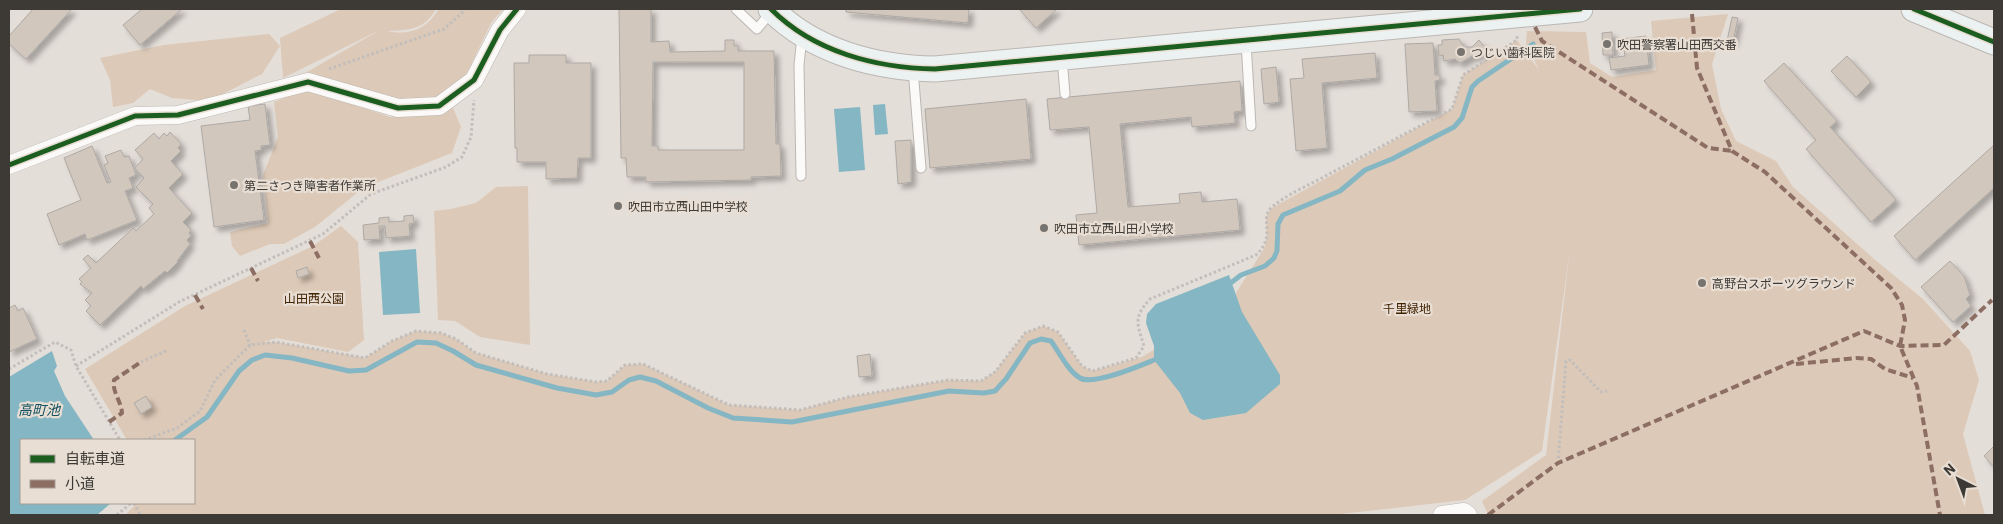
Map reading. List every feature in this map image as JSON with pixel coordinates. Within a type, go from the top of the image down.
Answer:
[{"type":"street","points":[[10,163],[134,116],[178,115],[308,82],[398,108],[439,106],[474,80],[500,30],[517,9]]},
{"type":"street","points":[[772,10],[802,33],[822,44],[871,63],[935,69],[1580,9]]},
{"type":"street","points":[[1914,9],[1994,42]]},
{"type":"street","points":[[1442,515],[1464,512],[1468,515]]},
{"type":"lane","points":[[736,9],[756,29],[772,10]]},
{"type":"lane","points":[[801,176],[799,65],[802,33]]},
{"type":"lane","points":[[1246,40],[1252,126]]},
{"type":"lane","points":[[1062,58],[1064,94]]},
{"type":"lane","points":[[913,68],[921,168]]},
{"type":"path","points":[[308,82],[320,73],[337,66],[444,29],[466,9]]},
{"type":"path","points":[[147,439],[177,428],[200,411],[215,380],[250,345],[276,342],[365,358],[392,341],[416,331],[441,333],[456,339],[476,353],[547,374],[597,382],[607,381],[625,365],[643,364],[729,405],[800,410],[848,397],[948,380],[981,381],[995,372],[1025,333],[1043,326],[1058,332],[1082,366],[1092,371],[1136,358],[1144,346],[1138,325],[1139,311],[1150,299],[1256,255],[1265,247],[1267,234],[1266,218],[1270,209],[1304,188],[1452,109],[1463,75],[1517,40],[1518,27]]},
{"type":"path","points":[[76,366],[180,302],[323,234],[371,194],[446,167],[462,157],[471,137],[474,80]]},
{"type":"path","points":[[244,330],[250,345]]},
{"type":"path","points":[[9,368],[55,342],[71,350],[76,366],[119,439]]},
{"type":"path","points":[[141,362],[168,350]]},
{"type":"path","points":[[1558,464],[1566,361],[1570,360],[1601,392],[1607,390]]},
{"type":"path","points":[[117,515],[131,504]]},
{"type":"path","points":[[133,504],[140,515]]},
{"type":"green space","points":[[341,9],[436,9],[426,21],[415,28],[387,31],[410,32],[429,22],[439,9],[503,9],[491,23],[467,73],[435,99],[397,100],[307,72],[380,30],[283,78],[280,38]]},
{"type":"green space","name":"千里緑地","points":[[1728,14],[1712,64],[1721,109],[1736,141],[1776,161],[1793,187],[1874,259],[1923,299],[1970,351],[1979,380],[1963,434],[1985,515],[1488,515],[1482,501],[1546,455],[1570,249],[1542,451],[1465,500],[1332,515],[128,515],[127,513],[136,504],[195,504],[195,439],[126,439],[85,369],[185,306],[313,246],[341,226],[358,242],[364,340],[348,352],[277,338],[263,342],[276,342],[365,358],[392,341],[416,331],[441,333],[456,339],[476,353],[547,374],[597,382],[607,381],[625,365],[643,364],[729,405],[800,410],[848,397],[948,380],[981,381],[995,372],[1025,333],[1043,326],[1058,332],[1082,366],[1092,371],[1142,357],[1229,304],[1265,247],[1267,234],[1266,218],[1270,209],[1452,109],[1463,75],[1517,40],[1539,70],[1526,43],[1527,31],[1586,32],[1590,63],[1612,77],[1656,70],[1651,21]]},
{"type":"green space","points":[[269,34],[280,46],[262,74],[209,101],[172,98],[150,89],[133,103],[113,107],[110,80],[100,58],[164,45]]},
{"type":"green space","points":[[308,89],[390,117],[453,108],[461,127],[452,153],[363,188],[315,227],[284,244],[270,244],[240,256],[232,246],[230,232],[268,223],[263,175],[278,137],[274,102]]},
{"type":"green space","points":[[528,186],[530,345],[480,337],[455,321],[438,320],[434,211],[476,203],[496,187]]},
{"type":"water","points":[[885,104],[888,134],[875,135],[873,105]]},
{"type":"water","points":[[860,107],[865,170],[839,172],[834,109]]},
{"type":"water","points":[[416,249],[420,313],[383,315],[379,252]]},
{"type":"water","points":[[1229,275],[1242,312],[1280,375],[1280,384],[1246,413],[1203,420],[1190,413],[1180,393],[1154,360],[1154,346],[1146,323],[1147,314],[1156,304]]},
{"type":"water","name":"高町池","points":[[52,351],[57,366],[54,371],[65,396],[93,439],[20,439],[20,504],[110,504],[97,515],[9,515],[9,377]]},
{"type":"building","points":[[33,9],[72,9],[26,59],[9,44],[9,36]]},
{"type":"building","points":[[142,9],[182,9],[140,45],[123,25]]},
{"type":"building","points":[[619,9],[651,9],[651,42],[669,41],[670,52],[725,51],[725,40],[734,40],[734,46],[738,46],[738,51],[774,51],[776,144],[780,144],[781,176],[751,177],[751,180],[646,182],[646,177],[627,177],[626,158],[621,158]],"holes":[[[653,62],[744,62],[744,150],[658,150],[658,146],[652,146]]]},
{"type":"building","points":[[846,9],[969,9],[968,23],[846,12]]},
{"type":"building","points":[[1019,9],[1057,9],[1036,28]]},
{"type":"building","points":[[1732,17],[1738,18],[1733,42],[1727,41]]},
{"type":"building","name":"吹田警察署山田西交番","points":[[1612,32],[1613,55],[1603,55],[1602,33]]},
{"type":"building","points":[[1646,36],[1649,65],[1611,70],[1609,58],[1625,56],[1622,39]]},
{"type":"building","name":"つじい歯科医院","points":[[1459,39],[1464,47],[1472,47],[1479,40],[1486,49],[1476,57],[1474,55],[1460,63],[1455,59],[1444,61],[1443,55],[1439,56],[1438,45],[1442,45],[1442,40]]},
{"type":"building","points":[[1433,43],[1435,75],[1440,75],[1440,80],[1435,81],[1437,111],[1409,112],[1405,44]]},
{"type":"building","points":[[1375,53],[1377,78],[1322,83],[1327,148],[1296,151],[1290,79],[1304,78],[1302,59]]},
{"type":"building","points":[[529,55],[566,55],[566,63],[591,63],[591,158],[578,158],[577,178],[546,179],[546,162],[517,162],[517,148],[515,148],[514,63],[529,63]]},
{"type":"building","points":[[1847,56],[1871,82],[1856,97],[1831,71]]},
{"type":"building","points":[[1784,63],[1837,121],[1830,127],[1896,200],[1871,222],[1806,149],[1816,140],[1764,81]]},
{"type":"building","points":[[1276,67],[1279,102],[1264,104],[1261,69]]},
{"type":"building","points":[[1240,81],[1242,111],[1234,112],[1235,123],[1192,127],[1191,117],[1120,124],[1128,207],[1180,203],[1179,194],[1201,192],[1202,202],[1237,199],[1240,230],[1079,245],[1076,215],[1097,213],[1089,127],[1050,130],[1047,99]]},
{"type":"building","points":[[1026,99],[1031,159],[930,168],[925,109]]},
{"type":"building","name":"第二さつき障害者作業所","points":[[265,104],[270,145],[261,146],[261,150],[255,151],[264,220],[214,227],[201,126],[250,120],[248,106]]},
{"type":"building","points":[[170,132],[181,144],[178,148],[181,151],[171,161],[183,174],[169,188],[192,213],[183,222],[191,230],[189,233],[191,236],[187,240],[190,244],[178,262],[167,273],[165,271],[143,289],[141,286],[100,325],[86,311],[91,306],[85,300],[92,293],[80,284],[82,282],[79,279],[91,268],[83,259],[88,255],[96,263],[133,228],[136,231],[154,214],[149,208],[153,204],[136,187],[144,178],[135,168],[143,159],[135,150],[154,133],[159,139],[164,133],[167,136]]},
{"type":"building","points":[[911,140],[911,182],[898,184],[895,141]]},
{"type":"building","points":[[1994,145],[1994,188],[1915,260],[1894,236]]},
{"type":"building","points":[[92,146],[107,183],[111,182],[104,165],[108,163],[105,156],[121,150],[124,157],[129,156],[136,175],[129,178],[133,188],[125,191],[137,220],[87,240],[85,234],[59,245],[47,214],[81,200],[64,158]]},
{"type":"building","points":[[413,215],[414,223],[409,224],[410,236],[386,238],[385,226],[379,226],[380,239],[364,240],[363,225],[379,223],[379,218],[389,217],[389,222],[404,221],[404,216]]},
{"type":"building","points":[[1950,261],[1964,276],[1970,295],[1966,299],[1971,306],[1953,322],[1921,287]]},
{"type":"building","points":[[307,267],[309,274],[298,278],[296,271]]},
{"type":"building","points":[[15,305],[18,311],[23,308],[37,339],[9,352],[9,308]]},
{"type":"building","points":[[870,354],[872,376],[859,377],[857,356]]},
{"type":"building","points":[[146,396],[152,407],[141,414],[134,403]]},
{"type":"building","points":[[1994,446],[1994,467],[1984,456]]},
{"type":"waterway","points":[[1232,282],[1241,275],[1265,266],[1274,258],[1277,251],[1278,224],[1283,215],[1340,191],[1365,170],[1392,159],[1454,127],[1462,118],[1472,87],[1533,44]]},
{"type":"waterway","points":[[176,439],[207,417],[239,371],[252,360],[265,355],[292,358],[349,371],[366,370],[417,342],[436,343],[476,365],[557,388],[596,395],[612,392],[629,380],[640,377],[656,381],[708,408],[733,418],[792,422],[949,391],[984,393],[995,391],[1006,379],[1030,343],[1041,339],[1051,341],[1072,371],[1080,378],[1086,380],[1116,374],[1154,360]]},
{"type":"marked path","points":[[1692,14],[1697,68],[1732,151],[1765,172],[1891,288],[1902,305],[1905,320],[1900,346],[1917,386],[1940,515]]},
{"type":"marked path","points":[[1535,27],[1542,41],[1708,148],[1732,151]]},
{"type":"marked path","points":[[310,241],[319,258]]},
{"type":"marked path","points":[[251,268],[258,281]]},
{"type":"marked path","points":[[195,295],[203,309]]},
{"type":"marked path","points":[[1488,515],[1558,463],[1864,331],[1900,346],[1944,345],[1992,300]]},
{"type":"marked path","points":[[1796,364],[1857,358],[1871,359],[1885,369],[1913,378]]},
{"type":"marked path","points":[[109,422],[122,413],[114,389],[114,380],[141,362]]},
{"type":"cycle path","points":[[9,165],[135,116],[178,115],[308,82],[398,108],[439,106],[474,80],[500,30],[517,9]]},
{"type":"cycle path","points":[[771,9],[806,36],[826,47],[847,55],[891,65],[935,69],[1580,9]]},
{"type":"cycle path","points":[[1914,9],[1994,42]]},
{"type":"place","name":"吹田警察署山田西交番","points":[[1607,44]]},
{"type":"place","name":"つじい歯科医院","points":[[1461,52]]},
{"type":"place","name":"第二さつき障害者作業所","points":[[234,185]]},
{"type":"place","name":"吹田市立西山田中学校","points":[[618,206]]},
{"type":"place","name":"吹田市立西山田小学校","points":[[1044,228]]},
{"type":"place","name":"高野台スポーツグラウンド","points":[[1702,283]]},
{"type":"park label","name":"山田西公園","points":[[314,298]]}]
